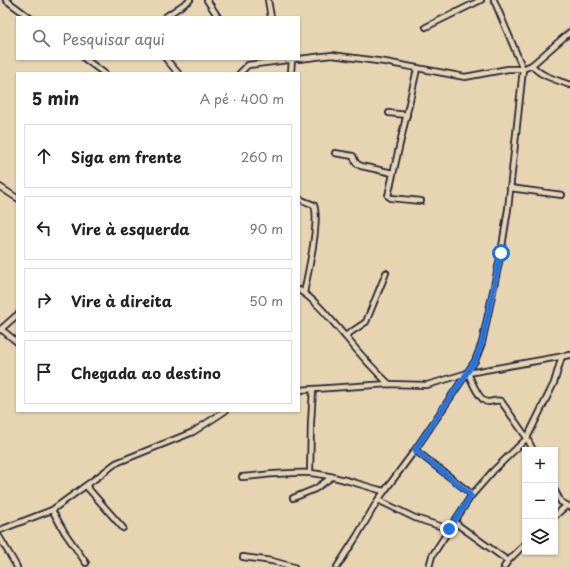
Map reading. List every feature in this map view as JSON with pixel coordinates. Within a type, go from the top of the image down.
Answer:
[{"type":"street","points":[[6,0],[28,16]]},
{"type":"street","points":[[166,16],[190,0]]},
{"type":"street","points":[[207,0],[217,16]]},
{"type":"street","points":[[268,0],[271,16]]},
{"type":"street","points":[[426,27],[481,0]]},
{"type":"street","points":[[337,567],[384,491],[415,450],[468,373],[475,361],[482,343],[501,253],[510,188],[523,69],[494,0]]},
{"type":"street","points":[[300,59],[332,55],[385,62],[465,77],[508,69],[523,69],[532,65],[570,32]]},
{"type":"street","points":[[87,60],[103,72]]},
{"type":"street","points":[[167,60],[177,72]]},
{"type":"street","points":[[245,60],[248,65]]},
{"type":"street","points":[[241,72],[248,65],[279,60]]},
{"type":"street","points":[[291,72],[292,60]]},
{"type":"street","points":[[532,65],[535,70],[540,73],[570,85]]},
{"type":"street","points":[[417,69],[393,173],[389,198],[421,201]]},
{"type":"street","points":[[389,113],[407,114]]},
{"type":"street","points":[[335,153],[353,156],[356,163],[361,166],[393,173]]},
{"type":"street","points":[[0,187],[16,197]]},
{"type":"street","points":[[510,188],[562,195]]},
{"type":"street","points":[[300,199],[314,205],[317,212],[312,255],[304,293]]},
{"type":"street","points":[[344,336],[366,322],[386,273]]},
{"type":"street","points":[[300,291],[325,313],[368,364],[389,384]]},
{"type":"street","points":[[16,316],[1,330],[16,341]]},
{"type":"street","points":[[300,390],[389,384],[427,385],[468,373],[570,355]]},
{"type":"street","points":[[429,567],[432,556],[471,496],[527,438],[554,383],[562,356]]},
{"type":"street","points":[[468,373],[480,397],[488,402],[497,400],[501,401],[527,438],[532,447]]},
{"type":"street","points":[[310,473],[313,389]]},
{"type":"street","points":[[0,530],[52,510],[116,463],[193,432],[223,412]]},
{"type":"street","points":[[415,450],[471,496]]},
{"type":"street","points":[[242,477],[285,473],[310,473],[332,477],[384,491]]},
{"type":"street","points":[[293,498],[315,489],[332,477]]},
{"type":"street","points":[[86,486],[123,528]]},
{"type":"street","points":[[558,498],[560,502],[568,506],[558,514]]},
{"type":"street","points":[[378,500],[415,518],[449,529]]},
{"type":"street","points":[[52,510],[65,533],[86,564]]},
{"type":"street","points":[[454,522],[508,561]]},
{"type":"street","points":[[0,538],[17,567]]},
{"type":"street","points":[[504,567],[522,547]]},
{"type":"street","points":[[243,558],[272,561],[294,567]]},
{"type":"route","points":[[449,529],[471,496],[415,450],[475,361],[482,343],[501,253]]}]
